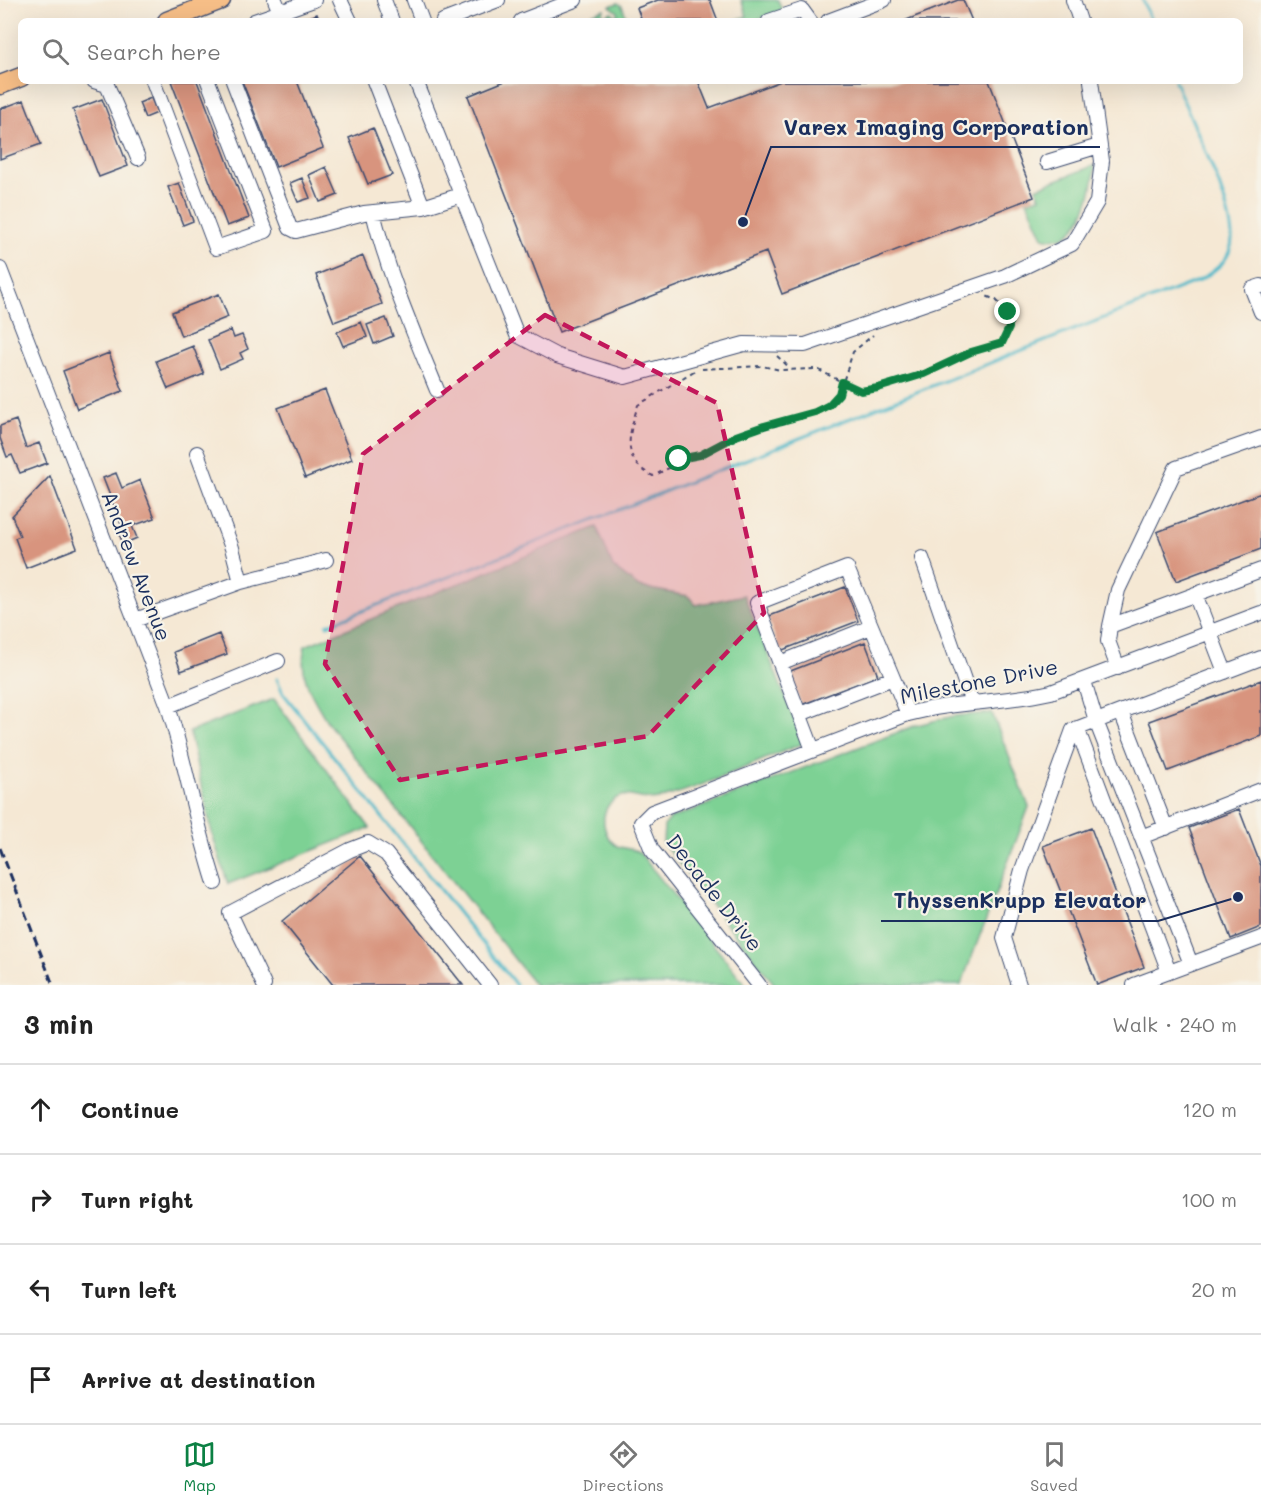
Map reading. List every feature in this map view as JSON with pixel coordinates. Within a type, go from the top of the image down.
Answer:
[{"type":"main road","points":[[189,14],[221,0]]},
{"type":"main road","points":[[0,85],[18,78]]},
{"type":"street","points":[[259,18],[278,6],[314,0]]},
{"type":"street","points":[[340,0],[349,18]]},
{"type":"street","points":[[384,0],[391,18]]},
{"type":"street","points":[[414,0],[421,18]]},
{"type":"street","points":[[451,18],[498,0]]},
{"type":"street","points":[[528,18],[575,0]]},
{"type":"street","points":[[836,18],[883,0]]},
{"type":"street","points":[[1073,0],[1079,18]]},
{"type":"street","points":[[104,84],[107,85],[138,158]]},
{"type":"street","points":[[154,84],[216,248],[266,231],[209,84]]},
{"type":"street","points":[[234,84],[290,228],[296,231],[372,212],[423,207],[461,195]]},
{"type":"street","points":[[375,84],[423,207]]},
{"type":"street","points":[[417,84],[517,335],[557,356],[625,378],[744,344],[805,345],[1005,276],[1072,244],[1097,202],[1102,161],[1091,84]]},
{"type":"street","points":[[1047,162],[1100,146]]},
{"type":"street","points":[[372,212],[381,248],[437,390]]},
{"type":"street","name":"Andrew Avenue","points":[[0,269],[168,706],[215,883]]},
{"type":"street","points":[[1261,286],[1252,289],[1261,312]]},
{"type":"street","points":[[1118,668],[1108,641],[1118,590],[1176,468],[1261,438]]},
{"type":"street","points":[[197,453],[242,582]]},
{"type":"street","points":[[922,558],[972,703]]},
{"type":"street","points":[[135,620],[242,582],[326,560]]},
{"type":"street","points":[[813,750],[757,603],[847,568],[908,714]]},
{"type":"street","points":[[1110,626],[1261,570]]},
{"type":"street","points":[[1195,594],[1225,672]]},
{"type":"street","name":"Milestone Drive","points":[[641,823],[660,809],[908,714],[940,706],[1024,698],[1084,681],[1261,613]]},
{"type":"street","points":[[780,663],[871,627]]},
{"type":"street","points":[[1019,985],[1004,938],[1022,870],[1073,730],[1261,658]]},
{"type":"street","points":[[168,706],[278,661]]},
{"type":"street","points":[[800,714],[893,678]]},
{"type":"street","points":[[1084,681],[1096,721],[1191,964]]},
{"type":"street","points":[[1121,712],[1166,828]]},
{"type":"street","points":[[1077,728],[1169,972]]},
{"type":"street","points":[[1142,837],[1261,790]]},
{"type":"street","name":"Decade Drive","points":[[641,823],[652,850],[759,985]]},
{"type":"street","points":[[258,983],[230,913],[368,843],[386,854],[490,985]]},
{"type":"street","points":[[1134,985],[1261,938]]},
{"type":"path","points":[[881,332],[871,336],[853,352],[842,382],[839,394],[829,405],[815,412],[736,436],[700,455],[679,459],[669,468],[653,476],[640,470],[631,460],[630,432],[638,405],[696,370],[762,366],[780,370],[817,369],[842,382],[861,391],[924,374],[971,352],[1002,343],[1009,328],[1008,312],[996,300],[979,293]]},
{"type":"highlighted area","points":[[545,315],[717,403],[764,613],[648,736],[400,780],[325,664],[363,454]]},
{"type":"green space","points":[[741,0],[778,0],[782,10],[762,18],[742,18],[747,16]]},
{"type":"green space","points":[[618,3],[622,6],[627,18],[617,18],[618,12],[610,6]]},
{"type":"green space","points":[[604,9],[602,17],[612,12],[617,18],[592,17],[592,14]]},
{"type":"green space","points":[[1095,165],[1088,202],[1076,226],[1067,234],[1056,238],[1043,237],[1027,201],[1040,197],[1036,188]]},
{"type":"green space","points":[[597,527],[613,567],[639,587],[688,596],[696,605],[744,595],[804,743],[676,794],[651,800],[620,796],[608,806],[604,816],[606,833],[609,838],[617,846],[639,852],[746,985],[535,985],[328,723],[305,677],[303,657],[305,646]]},
{"type":"green space","points":[[274,699],[370,828],[228,884],[213,837],[189,732]]},
{"type":"green space","points":[[992,713],[1029,807],[961,985],[775,985],[663,843],[664,826],[671,818],[917,725],[954,716]]},
{"type":"building","points":[[658,0],[710,0],[717,18],[641,18],[637,8]]},
{"type":"building","points":[[963,0],[971,18],[912,18]]},
{"type":"building","points":[[317,14],[319,18],[307,18]]},
{"type":"building","points":[[172,84],[198,84],[249,218],[227,226]]},
{"type":"building","points":[[243,84],[298,84],[323,148],[276,167]]},
{"type":"building","points":[[498,84],[699,84],[709,108],[773,84],[990,84],[1034,197],[782,294],[766,252],[559,332],[468,96]]},
{"type":"building","points":[[151,98],[157,113],[145,118],[139,103]]},
{"type":"building","points":[[102,99],[128,166],[99,177],[73,110]]},
{"type":"building","points":[[24,100],[41,144],[0,159],[0,109]]},
{"type":"building","points":[[373,128],[392,175],[368,184],[349,138]]},
{"type":"building","points":[[326,167],[338,195],[320,202],[309,175]]},
{"type":"building","points":[[302,178],[310,198],[298,202],[290,183]]},
{"type":"building","points":[[179,183],[193,221],[183,225],[168,187]]},
{"type":"building","points":[[363,256],[382,304],[334,322],[316,275]]},
{"type":"building","points":[[219,294],[228,317],[181,336],[172,312]]},
{"type":"building","points":[[386,318],[393,336],[374,344],[367,325]]},
{"type":"building","points":[[361,322],[367,337],[343,346],[337,332]]},
{"type":"building","points":[[231,330],[234,338],[242,335],[248,349],[240,353],[243,359],[220,369],[208,340]]},
{"type":"building","points":[[193,346],[204,374],[168,389],[156,361]]},
{"type":"building","points":[[109,353],[123,391],[77,409],[63,371]]},
{"type":"building","points":[[325,390],[352,459],[305,478],[278,408]]},
{"type":"building","points":[[16,420],[26,448],[39,443],[47,463],[20,473],[12,455],[7,457],[0,438],[0,426]]},
{"type":"building","points":[[116,473],[122,488],[140,480],[155,518],[132,526],[137,538],[123,544],[118,531],[123,529],[103,478]]},
{"type":"building","points":[[50,476],[77,548],[26,568],[15,538],[20,536],[12,516]]},
{"type":"building","points":[[1261,493],[1261,549],[1176,581],[1157,532]]},
{"type":"building","points":[[845,587],[858,621],[780,651],[767,617]]},
{"type":"building","points":[[219,634],[227,654],[181,671],[174,652]]},
{"type":"building","points":[[865,642],[878,676],[801,705],[788,672]]},
{"type":"building","points":[[1261,680],[1261,736],[1168,771],[1149,721]]},
{"type":"building","points":[[1239,809],[1261,866],[1261,927],[1231,939],[1189,828]]},
{"type":"building","points":[[1091,828],[1144,967],[1097,985],[1043,846]]},
{"type":"building","points":[[360,856],[463,985],[333,985],[282,921]]},
{"type":"waterway","points":[[1143,0],[1150,18]]},
{"type":"waterway","points":[[327,625],[1200,280],[1217,268],[1226,258],[1232,238],[1230,222],[1218,181],[1176,84]]},
{"type":"waterway","points":[[277,679],[283,693],[516,985]]},
{"type":"railway","points":[[0,848],[53,985]]},
{"type":"place","name":"Varex Imaging Corporation","points":[[743,222]]},
{"type":"place","name":"ThyssenKrupp Elevator","points":[[1238,897]]},
{"type":"route","points":[[679,459],[700,455],[736,436],[764,426],[787,422],[815,412],[829,405],[839,394],[842,382],[861,391],[878,388],[924,374],[952,363],[971,352],[1002,343],[1009,328],[1008,312]]}]
